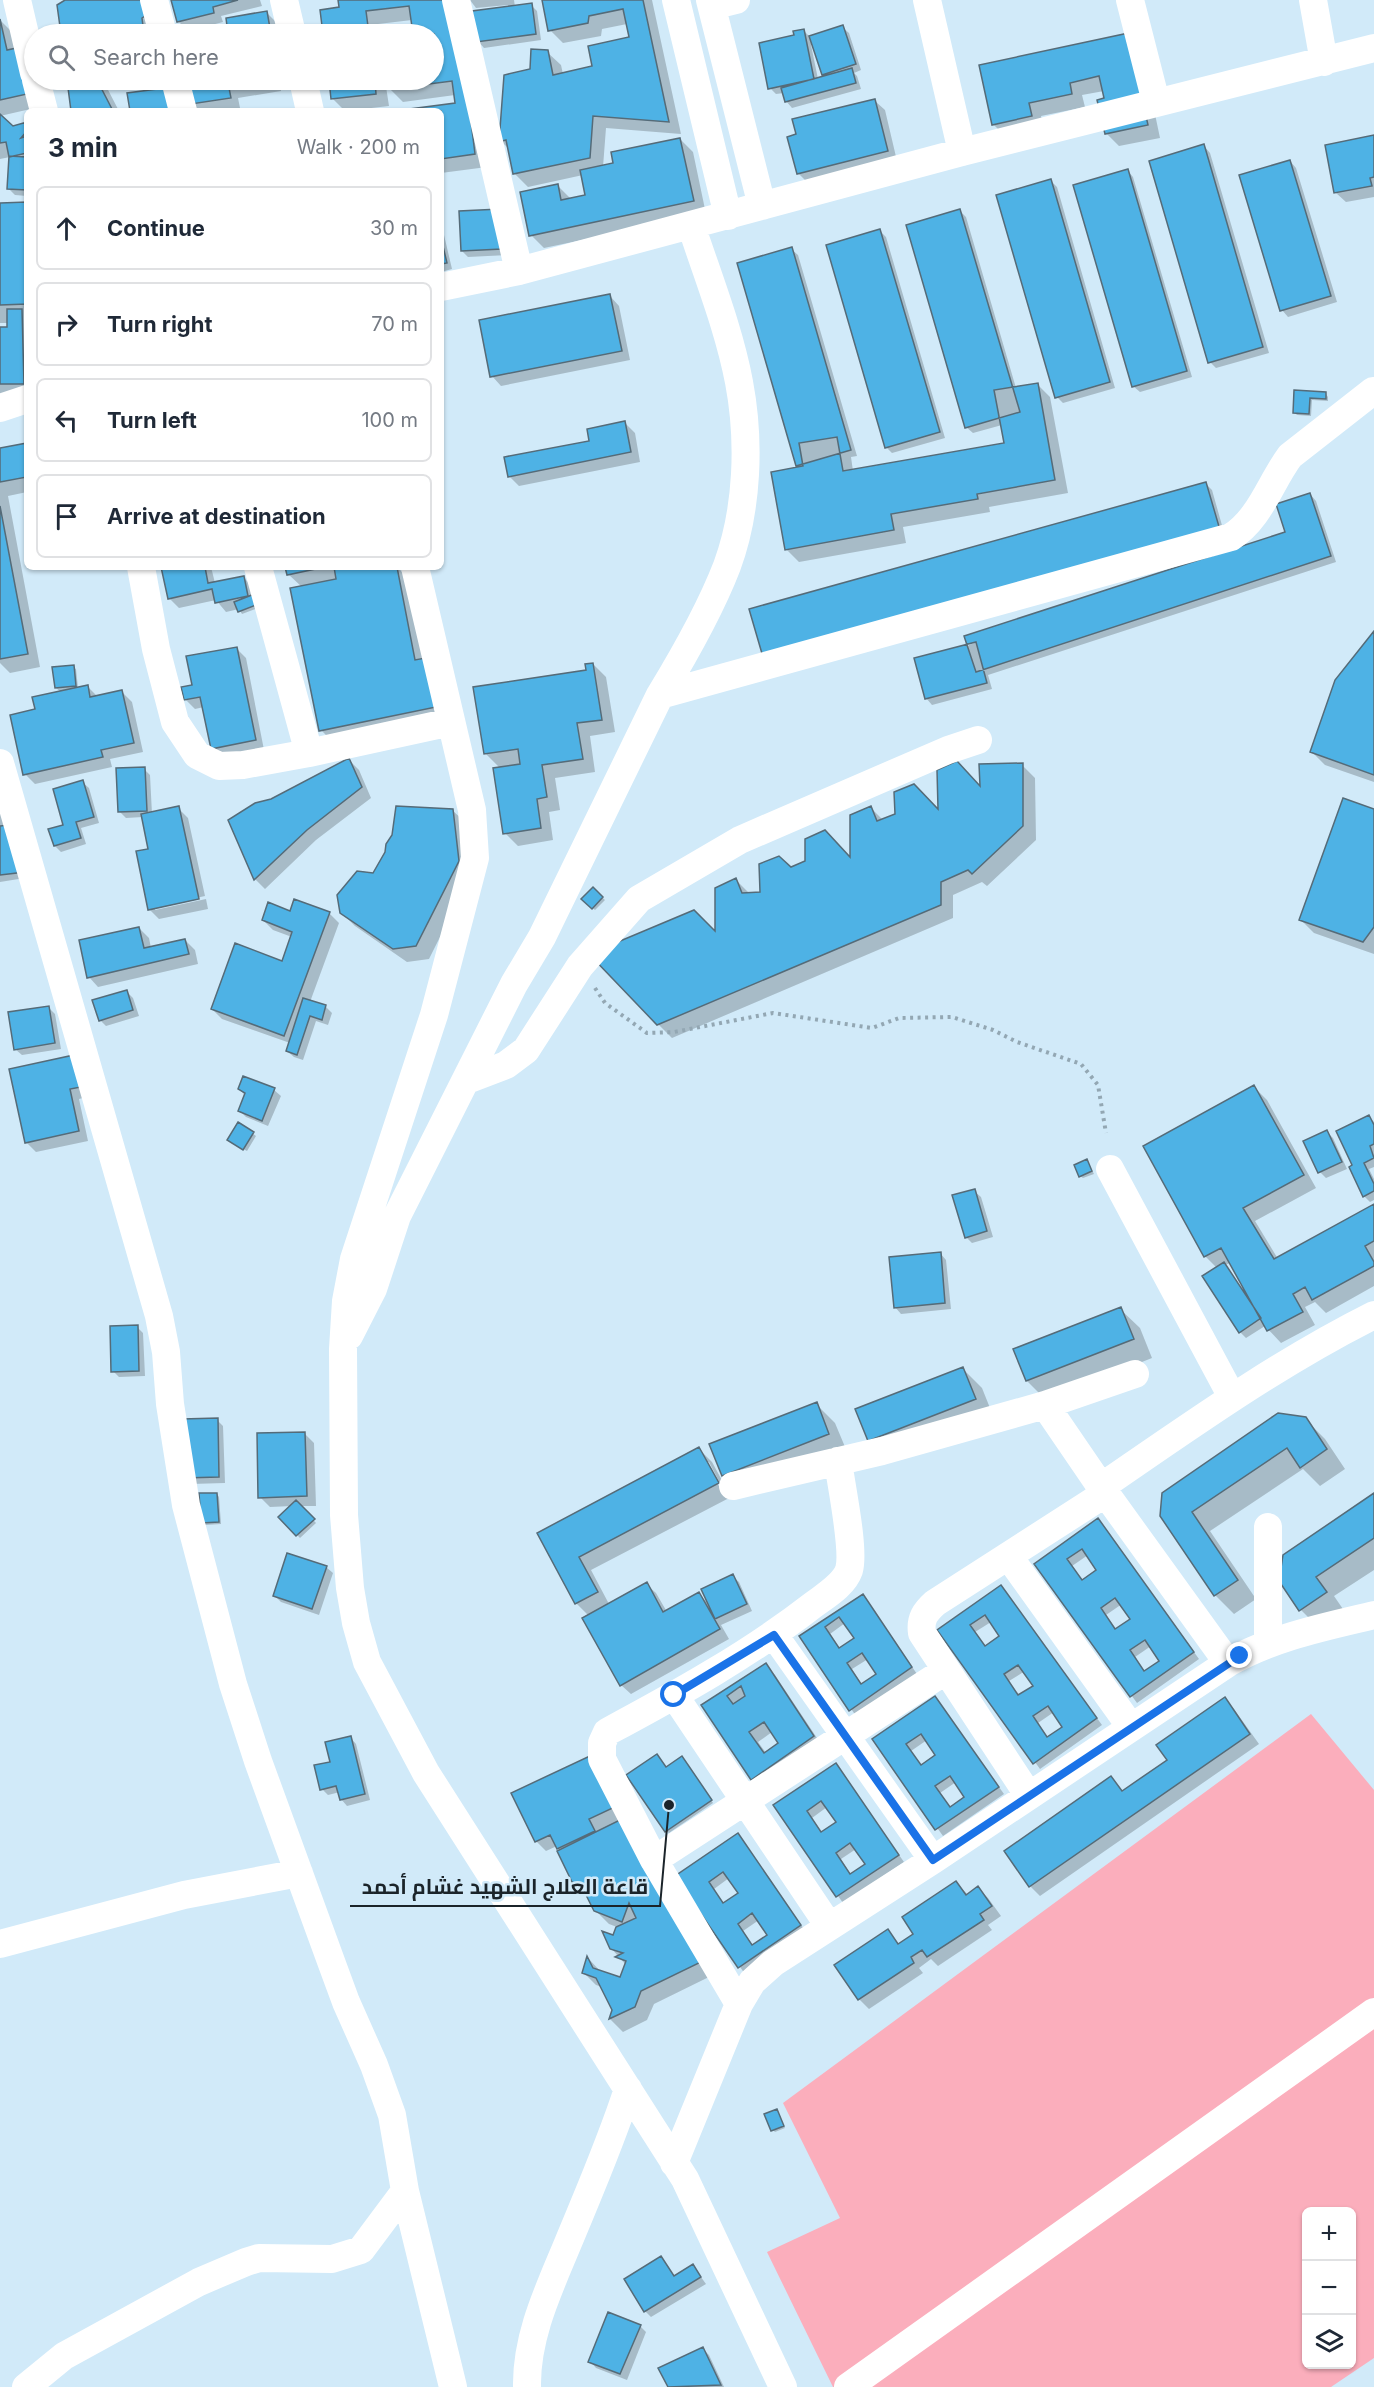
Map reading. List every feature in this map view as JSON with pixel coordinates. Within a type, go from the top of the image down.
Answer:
[{"type":"street","points":[[154,0],[160,24]]},
{"type":"street","points":[[284,0],[290,24]]},
{"type":"street","points":[[456,0],[519,271]]},
{"type":"street","points":[[676,0],[728,216]]},
{"type":"street","points":[[927,0],[962,152]]},
{"type":"street","points":[[1130,0],[1156,102]]},
{"type":"street","points":[[1313,0],[1324,62]]},
{"type":"street","points":[[719,2],[762,206]]},
{"type":"street","points":[[18,5],[24,30]]},
{"type":"street","points":[[444,286],[519,271],[962,152],[1374,48]]},
{"type":"street","points":[[39,90],[43,108]]},
{"type":"street","points":[[178,90],[182,108]]},
{"type":"street","points":[[305,90],[309,108]]},
{"type":"street","points":[[343,1349],[373,1289],[397,1216],[514,984],[542,937],[660,695],[681,660],[728,564],[737,530],[745,447],[738,380],[691,225]]},
{"type":"street","points":[[660,695],[1231,537],[1249,522],[1290,456],[1373,391]]},
{"type":"street","points":[[0,408],[24,400]]},
{"type":"street","points":[[142,570],[156,649],[175,722],[197,755],[219,766],[243,765],[309,753],[451,722]]},
{"type":"street","points":[[259,570],[309,753]]},
{"type":"street","points":[[416,570],[472,810],[476,858],[434,1015],[354,1259],[346,1301],[343,1349],[344,1515],[350,1588],[367,1662],[426,1773],[685,2179],[783,2387]]},
{"type":"street","points":[[467,1080],[506,1065],[526,1050],[580,966],[639,899],[740,840],[948,750],[978,740]]},
{"type":"street","points":[[0,763],[159,1316],[166,1352],[170,1404],[186,1504],[233,1683],[258,1761],[345,2002],[374,2065],[392,2115],[405,2191],[453,2387]]},
{"type":"street","points":[[1110,1169],[1232,1397]]},
{"type":"street","points":[[1029,1796],[922,1633],[921,1625],[926,1610],[1009,1557],[1232,1397],[1349,1327],[1374,1315]]},
{"type":"street","points":[[733,1486],[882,1451],[1045,1405],[1135,1374]]},
{"type":"street","points":[[1045,1405],[1228,1663]]},
{"type":"street","points":[[739,2004],[654,1860],[602,1759],[603,1737],[607,1732],[774,1635],[833,1590],[849,1571],[850,1554],[838,1461]]},
{"type":"street","points":[[1268,1527],[1268,1643]]},
{"type":"street","points":[[1009,1557],[1131,1727]]},
{"type":"street","points":[[674,2163],[739,2004],[746,1990],[759,1975],[829,1926],[933,1860],[1228,1663],[1268,1643],[1374,1615]]},
{"type":"street","points":[[774,1635],[933,1860]]},
{"type":"street","points":[[654,1860],[746,1803],[945,1671]]},
{"type":"street","points":[[674,1695],[829,1926]]},
{"type":"street","points":[[0,1944],[184,1894],[299,1873]]},
{"type":"street","points":[[849,2387],[1374,2012]]},
{"type":"street","points":[[527,2387],[532,2335],[596,2176],[628,2089]]},
{"type":"street","points":[[26,2387],[64,2355],[200,2282],[246,2262],[259,2258],[332,2259],[361,2250],[405,2191]]},
{"type":"path","points":[[580,966],[605,1003],[647,1033],[674,1032],[773,1013],[872,1028],[899,1018],[952,1017],[993,1030],[1017,1042],[1081,1064],[1098,1085],[1106,1133]]},
{"type":"shaded area","points":[[1311,1714],[1374,1790],[1374,2358],[1331,2387],[833,2387],[767,2252],[840,2218],[783,2103]]},
{"type":"building","points":[[65,0],[147,0],[148,14],[142,18],[143,24],[60,24],[57,5]]},
{"type":"building","points":[[171,0],[238,0],[213,7],[214,13],[177,22]]},
{"type":"building","points":[[338,0],[456,0],[475,154],[444,159],[444,108],[417,108],[455,103],[452,81],[444,82],[444,24],[412,24],[409,6],[366,11],[368,24],[322,24],[320,10],[339,7]]},
{"type":"building","points":[[542,0],[643,0],[669,122],[593,116],[590,158],[513,174],[506,140],[499,142],[504,75],[530,69],[531,49],[548,50],[553,75],[592,66],[588,46],[629,37],[623,9],[589,16],[588,23],[548,31]]},
{"type":"building","points":[[532,3],[536,34],[476,42],[472,11]]},
{"type":"building","points":[[267,11],[269,24],[227,24],[226,18]]},
{"type":"building","points":[[0,19],[7,50],[24,46],[24,90],[36,90],[36,92],[0,100]]},
{"type":"building","points":[[843,25],[856,64],[822,75],[809,36]]},
{"type":"building","points":[[804,29],[814,79],[768,89],[759,43],[794,35],[793,31]]},
{"type":"building","points":[[1138,31],[1140,89],[1148,125],[1105,134],[1097,100],[1104,98],[1099,76],[1070,83],[1072,94],[1029,103],[1032,116],[992,125],[979,65]]},
{"type":"building","points":[[852,68],[856,83],[785,102],[781,88]]},
{"type":"building","points":[[68,90],[102,90],[111,108],[71,108]]},
{"type":"building","points":[[166,90],[175,108],[130,108],[127,93]]},
{"type":"building","points":[[189,90],[229,90],[231,98],[191,104]]},
{"type":"building","points":[[330,90],[376,90],[376,94],[331,99]]},
{"type":"building","points":[[875,99],[888,151],[797,174],[787,137],[796,134],[792,119]]},
{"type":"building","points":[[0,114],[13,126],[24,123],[24,134],[21,138],[24,137],[24,154],[9,157],[6,142],[0,143]]},
{"type":"building","points":[[1374,135],[1374,177],[1370,178],[1372,186],[1334,193],[1325,145]]},
{"type":"building","points":[[680,138],[694,201],[529,236],[520,192],[558,184],[561,200],[585,195],[580,170],[613,163],[611,152]]},
{"type":"building","points":[[1204,144],[1263,347],[1208,363],[1149,161]]},
{"type":"building","points":[[9,156],[24,157],[24,190],[7,189]]},
{"type":"building","points":[[1290,160],[1331,296],[1280,311],[1239,175]]},
{"type":"building","points":[[1128,169],[1187,371],[1132,387],[1073,185]]},
{"type":"building","points":[[1051,179],[1110,382],[1055,398],[996,195]]},
{"type":"building","points":[[24,202],[24,304],[0,305],[0,203]]},
{"type":"building","points":[[500,209],[502,249],[461,251],[459,211]]},
{"type":"building","points":[[960,209],[1020,412],[965,428],[906,225]]},
{"type":"building","points":[[880,229],[940,432],[885,448],[826,245]]},
{"type":"building","points":[[792,247],[851,450],[796,466],[737,263]]},
{"type":"building","points":[[610,294],[622,351],[490,377],[479,320]]},
{"type":"building","points":[[7,309],[22,309],[24,384],[0,384],[0,327],[7,327]]},
{"type":"building","points":[[1038,383],[1055,480],[977,494],[978,499],[891,514],[894,530],[785,550],[771,472],[803,466],[799,443],[837,437],[843,471],[1004,443],[994,390]]},
{"type":"building","points":[[1294,390],[1326,392],[1326,399],[1310,398],[1309,414],[1293,413]]},
{"type":"building","points":[[625,421],[631,452],[508,477],[504,457],[589,441],[587,429]]},
{"type":"building","points":[[24,444],[24,478],[0,482],[0,448]]},
{"type":"building","points":[[1206,482],[1220,530],[763,657],[749,609]]},
{"type":"building","points":[[1310,493],[1331,556],[976,672],[964,636],[1285,532],[1276,504]]},
{"type":"building","points":[[0,506],[28,654],[0,659]]},
{"type":"building","points":[[162,570],[206,570],[208,583],[244,576],[248,596],[215,603],[212,589],[168,599]]},
{"type":"building","points":[[286,570],[311,570],[287,575]]},
{"type":"building","points":[[334,570],[398,570],[415,660],[431,657],[441,706],[319,731],[290,588],[336,579]]},
{"type":"building","points":[[257,593],[261,603],[238,612],[234,602]]},
{"type":"building","points":[[1374,631],[1374,775],[1310,752],[1335,680]]},
{"type":"building","points":[[976,642],[987,683],[925,699],[914,658]]},
{"type":"building","points":[[237,647],[256,740],[211,749],[200,697],[184,700],[181,687],[192,685],[186,656]]},
{"type":"building","points":[[593,663],[602,720],[577,723],[583,759],[542,765],[547,797],[537,799],[541,828],[503,834],[493,768],[520,764],[518,749],[484,754],[473,687],[586,670],[585,664]]},
{"type":"building","points":[[74,665],[76,686],[55,688],[52,667]]},
{"type":"building","points":[[88,685],[90,697],[122,690],[134,743],[101,750],[103,757],[23,775],[10,715],[35,709],[32,697]]},
{"type":"building","points":[[349,758],[362,787],[307,830],[254,880],[228,820],[255,803],[271,799]]},
{"type":"building","points":[[957,761],[980,786],[979,764],[1023,763],[1023,826],[972,874],[968,870],[941,882],[941,905],[657,1025],[589,954],[694,910],[715,931],[715,888],[736,878],[742,893],[760,892],[759,864],[779,856],[791,867],[805,861],[805,839],[825,830],[850,857],[850,815],[871,806],[877,821],[895,814],[894,792],[914,784],[938,809],[937,770]]},
{"type":"building","points":[[145,767],[147,811],[118,812],[116,768]]},
{"type":"building","points":[[83,780],[94,817],[76,822],[81,838],[54,846],[48,829],[63,825],[53,789]]},
{"type":"building","points":[[1343,798],[1374,809],[1374,927],[1363,942],[1299,920]]},
{"type":"building","points":[[179,806],[199,899],[148,910],[136,851],[148,849],[141,814]]},
{"type":"building","points":[[396,806],[453,809],[459,861],[416,946],[393,949],[340,913],[337,895],[357,871],[373,873],[392,835]]},
{"type":"building","points":[[19,824],[25,872],[0,875],[0,826]]},
{"type":"building","points":[[593,887],[603,897],[592,909],[581,899]]},
{"type":"building","points":[[294,899],[330,912],[284,1036],[211,1009],[235,943],[282,961],[292,932],[262,920],[268,902],[290,911]]},
{"type":"building","points":[[139,927],[144,948],[185,939],[189,954],[87,978],[79,940]]},
{"type":"building","points":[[127,990],[133,1010],[99,1021],[92,1000]]},
{"type":"building","points":[[303,998],[326,1005],[322,1020],[310,1016],[297,1055],[286,1051]]},
{"type":"building","points":[[49,1006],[55,1043],[14,1050],[8,1012]]},
{"type":"building","points":[[74,1055],[81,1087],[70,1089],[79,1131],[25,1143],[9,1069]]},
{"type":"building","points":[[243,1076],[275,1088],[262,1121],[238,1111],[245,1093],[238,1089]]},
{"type":"building","points":[[1254,1085],[1304,1175],[1243,1208],[1274,1259],[1374,1204],[1374,1241],[1365,1246],[1374,1266],[1312,1300],[1305,1287],[1293,1294],[1303,1312],[1267,1331],[1221,1248],[1204,1257],[1143,1146]]},
{"type":"building","points":[[1369,1115],[1374,1125],[1374,1144],[1370,1146],[1374,1158],[1364,1163],[1374,1184],[1374,1191],[1363,1197],[1349,1167],[1352,1165],[1336,1131]]},
{"type":"building","points":[[238,1122],[254,1132],[243,1150],[227,1140]]},
{"type":"building","points":[[1327,1130],[1342,1162],[1318,1173],[1303,1141]]},
{"type":"building","points":[[1087,1159],[1092,1171],[1079,1177],[1074,1165]]},
{"type":"building","points":[[975,1189],[987,1231],[965,1238],[952,1195]]},
{"type":"building","points":[[941,1252],[945,1303],[894,1308],[889,1257]]},
{"type":"building","points":[[1224,1262],[1261,1318],[1239,1333],[1202,1276]]},
{"type":"building","points":[[1121,1307],[1134,1339],[1026,1381],[1013,1349]]},
{"type":"building","points":[[138,1325],[139,1371],[111,1372],[110,1326]]},
{"type":"building","points":[[963,1367],[976,1399],[868,1441],[855,1409]]},
{"type":"building","points":[[817,1402],[829,1434],[722,1476],[709,1444]]},
{"type":"building","points":[[1278,1413],[1306,1417],[1327,1449],[1300,1468],[1287,1448],[1192,1512],[1238,1580],[1214,1596],[1160,1516],[1162,1493]]},
{"type":"building","points":[[218,1418],[219,1477],[183,1478],[182,1419]]},
{"type":"building","points":[[305,1432],[307,1496],[258,1498],[257,1433]]},
{"type":"building","points":[[699,1447],[719,1483],[579,1557],[598,1592],[575,1604],[537,1533]]},
{"type":"building","points":[[199,1493],[217,1493],[219,1522],[201,1523]]},
{"type":"building","points":[[1374,1493],[1374,1538],[1316,1577],[1327,1592],[1299,1611],[1279,1581],[1283,1555]]},
{"type":"building","points":[[296,1500],[315,1519],[296,1536],[278,1517]]},
{"type":"building","points":[[1098,1518],[1194,1652],[1130,1697],[1034,1564]],"holes":[[[1082,1549],[1096,1570],[1082,1580],[1067,1559]],[[1115,1598],[1130,1619],[1115,1629],[1101,1608]],[[1145,1640],[1159,1661],[1144,1671],[1130,1650]]]},
{"type":"building","points":[[287,1553],[327,1566],[312,1609],[273,1596]]},
{"type":"building","points":[[733,1574],[747,1604],[715,1619],[701,1589]]},
{"type":"building","points":[[647,1582],[663,1612],[699,1592],[720,1629],[620,1686],[582,1618]]},
{"type":"building","points":[[1001,1585],[1097,1718],[1033,1764],[937,1630]],"holes":[[[985,1615],[999,1636],[985,1646],[970,1625]],[[1018,1665],[1033,1686],[1018,1695],[1004,1674]],[[1048,1706],[1062,1727],[1047,1737],[1033,1716]]]},
{"type":"building","points":[[863,1594],[912,1667],[849,1711],[799,1636]],"holes":[[[839,1617],[854,1638],[839,1648],[825,1627]],[[862,1653],[876,1674],[861,1684],[847,1663]]]},
{"type":"building","points":[[766,1663],[814,1736],[751,1780],[701,1705]],"holes":[[[741,1686],[745,1696],[733,1704],[727,1696]],[[764,1722],[778,1743],[764,1753],[749,1732]]]},
{"type":"building","points":[[935,1696],[999,1787],[935,1830],[872,1739]],"holes":[[[921,1734],[935,1755],[921,1765],[906,1744]],[[950,1776],[964,1797],[950,1807],[935,1786]]]},
{"type":"building","points":[[1225,1697],[1250,1734],[1029,1887],[1004,1851],[1111,1776],[1122,1791],[1167,1760],[1156,1745]]},
{"type":"building","points":[[351,1736],[365,1794],[340,1800],[336,1786],[320,1790],[314,1765],[330,1762],[325,1742]]},
{"type":"building","points":[[657,1754],[666,1767],[682,1756],[712,1800],[665,1832],[626,1775]]},
{"type":"building","points":[[592,1755],[617,1806],[589,1819],[595,1831],[557,1849],[550,1835],[535,1842],[511,1793]]},
{"type":"building","points":[[836,1763],[899,1855],[836,1897],[773,1805]],"holes":[[[821,1801],[836,1822],[821,1832],[807,1811]],[[850,1843],[865,1864],[850,1874],[836,1853]]]},
{"type":"building","points":[[632,1814],[701,1962],[641,1991],[635,2007],[609,2019],[612,2010],[596,1978],[582,1973],[587,1956],[593,1968],[620,1977],[626,1961],[615,1957],[623,1953],[610,1949],[602,1931],[613,1935],[616,1927],[636,1918],[629,1903],[622,1922],[594,1911],[586,1895],[588,1888],[572,1882],[557,1851]]},
{"type":"building","points":[[738,1833],[801,1925],[738,1968],[675,1876]],"holes":[[[723,1872],[738,1893],[723,1903],[709,1882]],[[752,1913],[767,1935],[752,1945],[738,1924]]]},
{"type":"building","points":[[956,1881],[966,1895],[978,1886],[992,1906],[980,1914],[984,1920],[927,1957],[922,1950],[911,1957],[914,1963],[858,2000],[834,1965],[888,1929],[898,1944],[913,1934],[902,1917]]},
{"type":"building","points":[[777,2109],[784,2126],[771,2131],[764,2114]]},
{"type":"building","points":[[661,2256],[674,2276],[693,2264],[701,2277],[644,2312],[624,2279]]},
{"type":"building","points":[[608,2312],[641,2325],[620,2374],[588,2362]]},
{"type":"building","points":[[703,2347],[721,2385],[668,2387],[658,2368]]},
{"type":"place","name":"قاعة العلاج الشهيد غشام أحمد","points":[[669,1805]]},
{"type":"route","points":[[674,1695],[774,1635],[933,1860],[1240,1656]]}]
